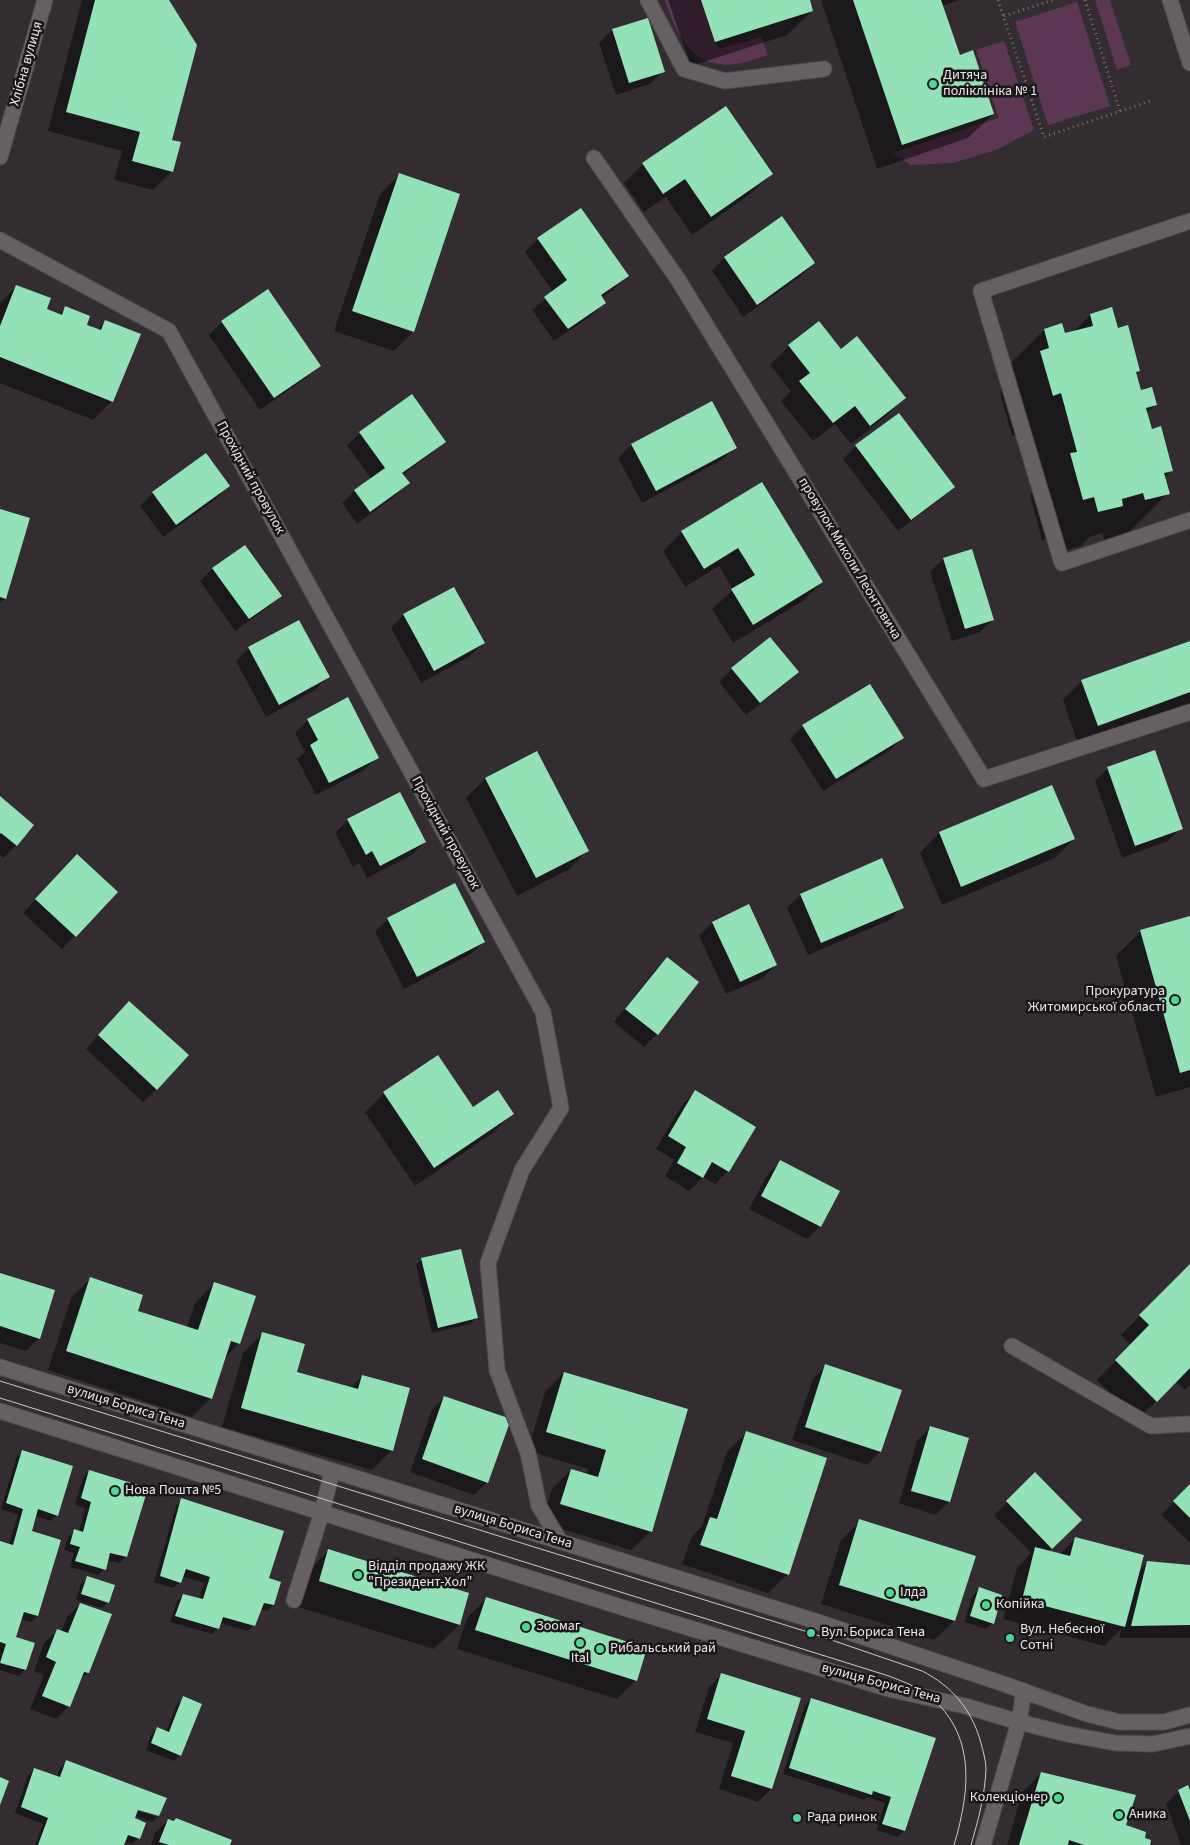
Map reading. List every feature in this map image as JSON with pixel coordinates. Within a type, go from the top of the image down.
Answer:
[{"type":"street","name":"Хлібна вулиця","points":[[0,157],[46,0]]},
{"type":"street","points":[[648,0],[684,69],[725,81],[824,69]]},
{"type":"street","points":[[1170,0],[1190,63]]},
{"type":"street","name":"провулок Миколи Леонтовича","points":[[594,158],[679,280],[984,779],[1190,712]]},
{"type":"street","points":[[1190,221],[981,291],[1062,563],[1190,520]]},
{"type":"street","name":"Прохідний провулок","points":[[0,240],[169,332],[543,1012],[561,1108],[522,1170],[488,1263],[497,1370],[528,1453],[539,1506],[560,1541]]},
{"type":"street","points":[[1012,1346],[1151,1426],[1190,1424]]},
{"type":"street","name":"вулиця Бориса Тена","points":[[0,1367],[815,1621],[1087,1714],[1120,1722],[1164,1722],[1190,1715]]},
{"type":"street","name":"вулиця Бориса Тена","points":[[0,1411],[621,1607],[880,1686],[964,1706],[1019,1722],[1115,1743],[1153,1744],[1190,1736]]},
{"type":"street","points":[[294,1600],[322,1512],[332,1472]]},
{"type":"street","points":[[983,1845],[1019,1722],[1024,1691]]},
{"type":"path","points":[[998,0],[1044,137],[1150,101]]},
{"type":"path","points":[[1004,16],[1052,0]]},
{"type":"path","points":[[1085,0],[1120,111]]},
{"type":"shaded area","points":[[665,0],[701,0],[718,49],[761,37],[768,55],[735,64],[720,64],[707,61],[688,47],[675,25]]},
{"type":"shaded area","points":[[1095,0],[1110,0],[1131,65],[1117,70]]},
{"type":"shaded area","points":[[1077,2],[1110,106],[1048,125],[1015,22]]},
{"type":"shaded area","points":[[1004,41],[1034,130],[996,150],[952,163],[911,165],[892,153],[999,118],[976,50]]},
{"type":"building","points":[[95,0],[169,0],[197,45],[172,140],[181,142],[173,172],[132,161],[140,132],[66,112]]},
{"type":"building","points":[[701,0],[810,0],[813,11],[715,42]]},
{"type":"building","name":"Дитяча поліклініка № 1","points":[[853,0],[941,0],[960,55],[973,50],[994,114],[902,145]]},
{"type":"building","points":[[648,18],[665,72],[629,83],[612,29]]},
{"type":"building","points":[[726,106],[773,174],[711,217],[685,179],[663,194],[642,163]]},
{"type":"building","points":[[399,173],[460,194],[414,332],[352,311]]},
{"type":"building","points":[[581,208],[629,276],[601,295],[606,303],[568,329],[544,297],[567,280],[537,238]]},
{"type":"building","points":[[782,216],[815,263],[757,305],[724,257]]},
{"type":"building","points":[[16,285],[51,298],[47,309],[62,315],[65,306],[90,316],[87,325],[101,330],[105,320],[141,334],[113,402],[0,357],[0,326]]},
{"type":"building","points":[[268,289],[321,366],[274,398],[221,321]]},
{"type":"building","points":[[1112,307],[1118,328],[1128,325],[1140,371],[1136,372],[1141,390],[1152,387],[1157,405],[1146,408],[1152,429],[1161,426],[1173,471],[1164,473],[1170,494],[1145,500],[1143,493],[1122,499],[1123,506],[1098,512],[1094,497],[1083,500],[1070,453],[1077,452],[1061,393],[1053,396],[1040,351],[1049,348],[1044,329],[1062,323],[1065,333],[1093,326],[1090,314]]},
{"type":"building","points":[[819,321],[841,349],[857,336],[906,398],[870,426],[855,406],[833,423],[799,381],[810,373],[788,345]]},
{"type":"building","points":[[412,394],[446,442],[402,473],[410,483],[370,512],[354,490],[385,468],[359,432]]},
{"type":"building","points":[[712,401],[737,448],[656,491],[631,444]]},
{"type":"building","points":[[899,413],[955,487],[911,520],[855,445]]},
{"type":"building","points":[[206,453],[230,486],[176,525],[152,492]]},
{"type":"building","points":[[762,482],[823,582],[753,625],[731,589],[755,575],[738,548],[704,569],[681,531]]},
{"type":"building","points":[[0,509],[30,518],[6,599],[0,597]]},
{"type":"building","points":[[245,545],[282,596],[249,619],[212,568]]},
{"type":"building","points":[[972,549],[994,620],[965,629],[943,558]]},
{"type":"building","points":[[454,587],[485,643],[434,671],[403,614]]},
{"type":"building","points":[[299,620],[330,677],[279,705],[248,647]]},
{"type":"building","points":[[770,637],[799,672],[760,703],[731,668]]},
{"type":"building","points":[[1190,641],[1190,692],[1098,726],[1081,680]]},
{"type":"building","points":[[870,684],[904,738],[836,779],[802,725]]},
{"type":"building","points":[[348,697],[379,758],[329,783],[310,745],[318,740],[307,719]]},
{"type":"building","points":[[1155,750],[1183,829],[1135,846],[1107,767]]},
{"type":"building","points":[[537,751],[589,851],[536,878],[485,778]]},
{"type":"building","points":[[1052,785],[1075,839],[961,887],[939,832]]},
{"type":"building","points":[[400,792],[426,842],[380,866],[372,851],[366,855],[347,819]]},
{"type":"building","points":[[0,796],[34,825],[17,846],[0,834]]},
{"type":"building","points":[[77,854],[118,892],[76,937],[35,899]]},
{"type":"building","points":[[882,858],[904,908],[821,943],[800,894]]},
{"type":"building","points":[[455,883],[485,942],[417,977],[387,918]]},
{"type":"building","points":[[749,904],[777,965],[740,982],[712,922]]},
{"type":"building","name":"Прокуратура Житомирської області","points":[[1190,916],[1190,1070],[1180,1073],[1140,930]]},
{"type":"building","points":[[667,957],[699,982],[658,1035],[625,1009]]},
{"type":"building","points":[[129,1001],[189,1055],[157,1090],[98,1035]]},
{"type":"building","points":[[438,1055],[473,1107],[498,1090],[514,1114],[434,1168],[383,1092]]},
{"type":"building","points":[[695,1090],[756,1127],[729,1172],[712,1162],[703,1178],[677,1163],[686,1147],[668,1136]]},
{"type":"building","points":[[780,1160],[840,1191],[821,1227],[761,1196]]},
{"type":"building","points":[[461,1249],[478,1318],[438,1328],[421,1258]]},
{"type":"building","points":[[1190,1264],[1190,1368],[1157,1402],[1115,1360],[1149,1325],[1139,1315]]},
{"type":"building","points":[[0,1273],[55,1290],[40,1339],[0,1326]]},
{"type":"building","points":[[90,1277],[143,1295],[138,1311],[198,1330],[214,1282],[256,1296],[240,1344],[231,1341],[212,1399],[66,1351]]},
{"type":"building","points":[[262,1332],[305,1344],[297,1372],[358,1389],[362,1375],[410,1388],[393,1451],[241,1408]]},
{"type":"building","points":[[825,1364],[902,1390],[881,1452],[805,1427]]},
{"type":"building","points":[[564,1372],[688,1409],[652,1532],[560,1504],[571,1469],[598,1477],[606,1450],[546,1432]]},
{"type":"building","points":[[444,1396],[511,1419],[488,1483],[422,1459]]},
{"type":"building","points":[[930,1426],[969,1438],[950,1502],[911,1491]]},
{"type":"building","points":[[746,1431],[827,1458],[789,1575],[700,1545],[710,1517],[717,1519]]},
{"type":"building","points":[[22,1450],[73,1466],[58,1516],[38,1509],[32,1531],[61,1540],[38,1616],[24,1612],[16,1637],[35,1643],[26,1670],[0,1663],[6,1644],[0,1642],[0,1541],[13,1545],[23,1509],[6,1503]]},
{"type":"building","points":[[89,1470],[148,1488],[127,1557],[110,1553],[106,1570],[75,1561],[80,1547],[70,1544],[74,1529],[83,1532],[91,1502],[81,1498]]},
{"type":"building","points":[[1035,1472],[1082,1520],[1052,1549],[1006,1501]]},
{"type":"building","points":[[1190,1484],[1190,1518],[1173,1501]]},
{"type":"building","points":[[181,1498],[284,1531],[269,1578],[281,1582],[274,1605],[264,1603],[255,1626],[223,1617],[219,1629],[175,1616],[183,1594],[203,1599],[210,1577],[186,1569],[181,1583],[160,1576]]},
{"type":"building","points":[[859,1519],[976,1556],[955,1621],[839,1585]]},
{"type":"building","points":[[1075,1537],[1144,1555],[1125,1627],[1022,1600],[1035,1547],[1070,1556]]},
{"type":"building","points":[[328,1549],[469,1593],[460,1625],[319,1581]]},
{"type":"building","points":[[1147,1561],[1190,1565],[1190,1625],[1131,1626]]},
{"type":"building","points":[[87,1576],[115,1585],[109,1603],[81,1594]]},
{"type":"building","name":"Копійка","points":[[979,1587],[1002,1595],[994,1624],[970,1616]]},
{"type":"building","points":[[486,1597],[647,1648],[637,1681],[475,1630]]},
{"type":"building","points":[[80,1603],[112,1614],[89,1673],[84,1672],[70,1707],[42,1696],[56,1662],[46,1657],[57,1629],[68,1633]]},
{"type":"building","points":[[721,1673],[801,1698],[772,1789],[731,1776],[745,1731],[707,1719]]},
{"type":"building","points":[[183,1696],[202,1704],[181,1756],[151,1743],[157,1727],[169,1732]]},
{"type":"building","points":[[811,1698],[936,1738],[905,1831],[882,1824],[891,1797],[873,1791],[872,1795],[789,1768]]},
{"type":"building","points":[[66,1760],[167,1798],[159,1816],[138,1810],[135,1818],[146,1823],[140,1839],[128,1835],[124,1845],[38,1845],[48,1818],[21,1807],[34,1768],[60,1777]]},
{"type":"building","points":[[1041,1772],[1136,1795],[1126,1825],[1146,1832],[1145,1838],[1151,1840],[1150,1845],[1084,1845],[1069,1840],[1068,1845],[1019,1845]]},
{"type":"building","points":[[0,1777],[9,1781],[0,1805]]},
{"type":"building","points":[[1188,1785],[1190,1790],[1190,1821],[1178,1790]]},
{"type":"building","points":[[176,1818],[232,1840],[230,1845],[169,1845],[159,1842],[168,1819],[174,1821]]},
{"type":"tram line","points":[[0,1381],[811,1633],[922,1671],[943,1684],[959,1700],[972,1720],[981,1743],[986,1769],[981,1808],[971,1845]]},
{"type":"tram line","points":[[0,1398],[889,1676],[912,1686],[933,1699],[947,1715],[957,1732],[963,1749],[966,1787],[954,1845]]},
{"type":"place","name":"Дитяча поліклініка № 1","points":[[933,84]]},
{"type":"place","name":"Прокуратура Житомирської області","points":[[1175,1000]]},
{"type":"place","name":"Нова Пошта №5","points":[[115,1491]]},
{"type":"place","name":"Відділ продажу ЖК \"Президент-Хол\"","points":[[358,1575]]},
{"type":"place","name":"Ілда","points":[[890,1593]]},
{"type":"place","name":"Копійка","points":[[986,1605]]},
{"type":"place","name":"Зоомаг","points":[[526,1627]]},
{"type":"place","name":"Вул. Бориса Тена","points":[[811,1633]]},
{"type":"place","name":"Вул. Небесної Сотні","points":[[1010,1638]]},
{"type":"place","name":"Ital","points":[[580,1643]]},
{"type":"place","name":"Рибальський рай","points":[[600,1649]]},
{"type":"place","name":"Колекціонер","points":[[1058,1798]]},
{"type":"place","name":"Аника","points":[[1119,1815]]},
{"type":"place","name":"Рада ринок","points":[[797,1818]]}]
